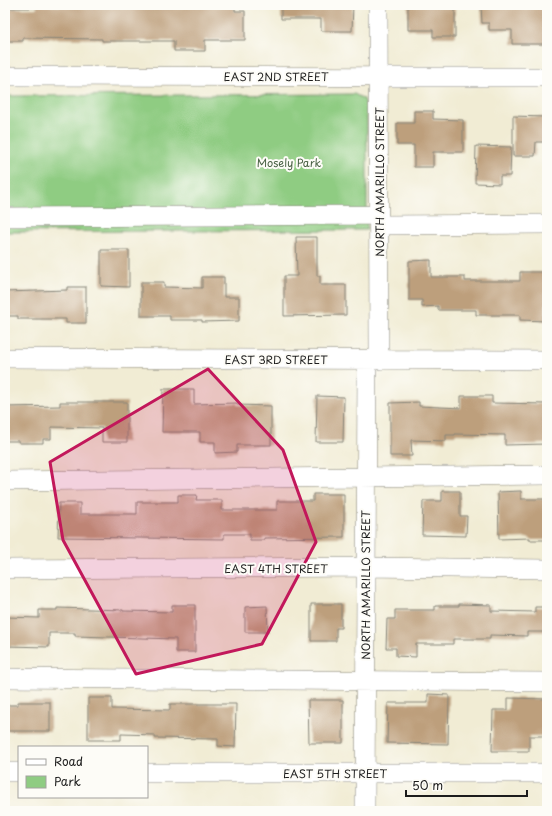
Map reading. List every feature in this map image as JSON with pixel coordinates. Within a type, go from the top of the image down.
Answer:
[{"type":"street","name":"NORTH AMARILLO STREET","points":[[365,811],[366,477],[379,220],[378,5]]},
{"type":"street","name":"EAST 2ND STREET","points":[[5,76],[547,77]]},
{"type":"street","points":[[5,217],[379,220],[547,224]]},
{"type":"street","name":"EAST 3RD STREET","points":[[5,358],[547,360]]},
{"type":"street","points":[[5,481],[547,475]]},
{"type":"street","name":"EAST 4TH STREET","points":[[5,568],[365,567],[547,569]]},
{"type":"street","points":[[5,678],[547,682]]},
{"type":"street","points":[[5,772],[18,772]]},
{"type":"street","name":"EAST 5TH STREET","points":[[148,773],[547,773]]},
{"type":"highlighted area","points":[[208,369],[283,450],[316,542],[262,644],[136,674],[63,540],[50,462]]},
{"type":"green space","name":"Mosely Park","points":[[354,94],[364,99],[367,108],[367,230],[5,232],[5,96]]},
{"type":"building","points":[[37,5],[108,7],[108,5],[235,5],[235,11],[245,11],[245,40],[205,40],[205,51],[174,51],[174,41],[102,41],[102,39],[23,38],[23,41],[5,41],[5,8],[37,8]]},
{"type":"building","points":[[353,5],[352,31],[321,31],[321,19],[281,19],[281,6]]},
{"type":"building","points":[[408,5],[455,5],[455,37],[433,37],[433,30],[408,30]]},
{"type":"building","points":[[481,5],[547,5],[547,44],[512,44],[512,30],[489,30],[489,23],[482,23]]},
{"type":"building","points":[[414,111],[433,111],[433,119],[463,120],[463,152],[433,152],[433,167],[414,167],[414,145],[397,145],[397,123],[414,123]]},
{"type":"building","points":[[513,116],[545,117],[545,142],[536,142],[535,156],[513,156]]},
{"type":"building","points":[[476,146],[511,147],[510,176],[500,176],[500,184],[475,183]]},
{"type":"building","points":[[296,237],[317,237],[317,276],[320,276],[320,285],[346,285],[346,315],[284,316],[284,276],[297,276]]},
{"type":"building","points":[[101,250],[129,250],[129,287],[101,286]]},
{"type":"building","points":[[431,260],[431,277],[465,277],[465,281],[520,281],[520,272],[546,272],[546,321],[520,320],[520,315],[476,315],[476,310],[438,310],[438,306],[422,307],[422,300],[409,300],[409,261]]},
{"type":"building","points":[[202,277],[224,277],[224,297],[239,297],[239,321],[202,322],[202,320],[170,320],[170,316],[141,316],[141,282],[164,282],[164,287],[202,288]]},
{"type":"building","points":[[67,287],[86,287],[86,323],[66,323],[66,319],[18,319],[18,316],[5,316],[5,292],[67,290]]},
{"type":"building","points":[[163,389],[194,389],[194,404],[237,403],[237,405],[271,406],[271,445],[237,445],[237,452],[215,453],[215,442],[200,442],[200,432],[162,432]]},
{"type":"building","points":[[317,396],[344,397],[343,442],[316,442]]},
{"type":"building","points":[[461,396],[492,396],[492,403],[547,404],[547,444],[505,445],[505,435],[455,434],[446,435],[446,441],[411,440],[412,456],[390,456],[390,403],[419,402],[419,406],[461,408]]},
{"type":"building","points":[[60,402],[127,402],[127,442],[102,442],[102,428],[51,427],[51,439],[43,439],[43,443],[19,443],[19,441],[5,441],[5,407],[60,406]]},
{"type":"building","points":[[442,491],[460,491],[460,516],[467,516],[466,536],[422,535],[423,501],[442,501]]},
{"type":"building","points":[[521,491],[521,499],[547,499],[547,540],[530,540],[530,538],[499,539],[498,492]]},
{"type":"building","points":[[313,494],[344,494],[344,537],[264,538],[264,540],[250,540],[250,534],[224,534],[224,539],[58,537],[59,503],[80,503],[80,514],[137,514],[137,502],[178,502],[178,495],[197,495],[196,500],[222,500],[222,510],[277,510],[277,501],[313,501]]},
{"type":"building","points":[[311,604],[341,604],[341,628],[336,628],[336,641],[311,641]]},
{"type":"building","points":[[459,604],[491,605],[491,611],[535,612],[535,607],[547,607],[547,632],[527,632],[527,636],[490,635],[490,639],[453,639],[453,644],[416,644],[416,657],[396,656],[396,648],[386,648],[387,619],[395,619],[395,610],[435,610],[435,606],[459,606]]},
{"type":"building","points":[[172,605],[195,605],[195,652],[176,652],[176,639],[75,636],[75,633],[49,633],[49,647],[5,646],[5,617],[39,618],[39,610],[57,610],[57,608],[172,612]]},
{"type":"building","points":[[267,606],[268,632],[245,632],[245,607]]},
{"type":"building","points":[[428,694],[449,695],[448,744],[387,743],[388,703],[428,703]]},
{"type":"building","points":[[88,698],[112,698],[112,709],[170,710],[170,704],[236,704],[235,747],[218,746],[218,739],[155,738],[155,735],[121,734],[121,740],[88,740]]},
{"type":"building","points":[[508,698],[547,699],[547,736],[529,736],[529,751],[492,751],[493,710],[508,710]]},
{"type":"building","points":[[308,700],[343,700],[343,743],[309,743]]},
{"type":"building","points":[[18,702],[50,702],[50,731],[5,731],[5,705],[18,705]]}]
